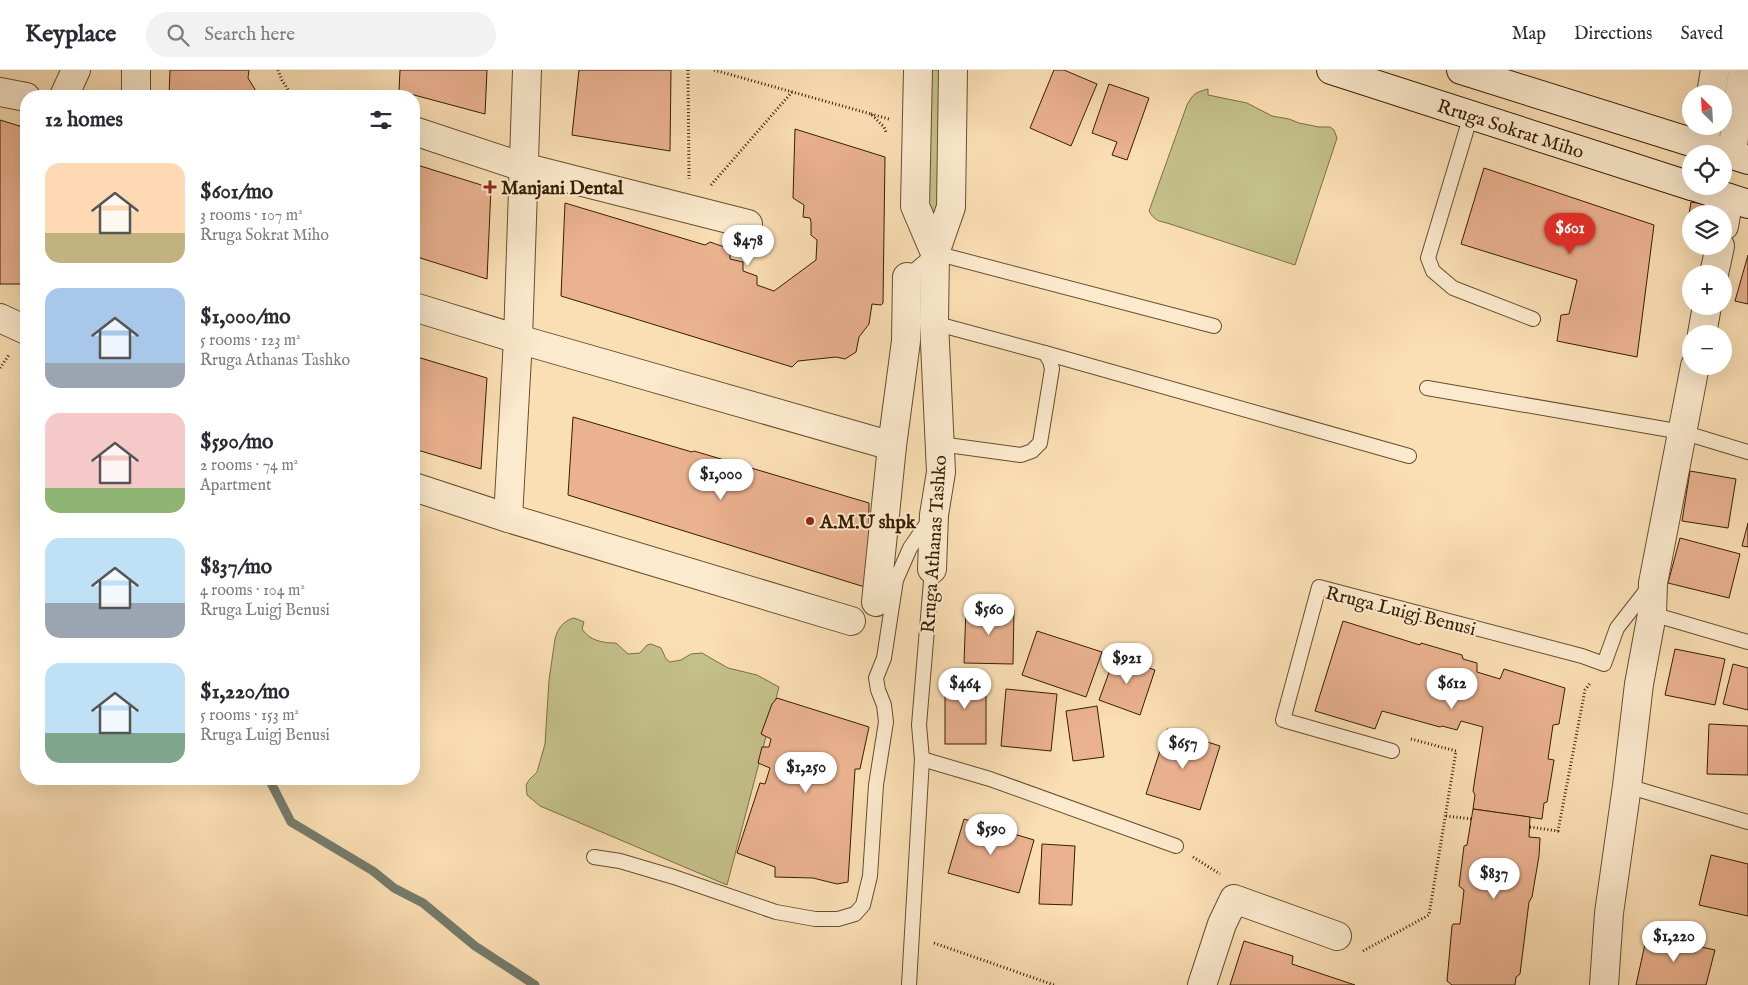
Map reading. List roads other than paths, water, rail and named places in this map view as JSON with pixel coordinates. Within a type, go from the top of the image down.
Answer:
[{"type":"street","points":[[67,90],[76,70]]},
{"type":"street","points":[[136,70],[136,90]]},
{"type":"street","points":[[508,518],[518,339],[527,70]]},
{"type":"street","name":"Rruga Athanas Tashko","points":[[918,70],[915,206],[935,253]]},
{"type":"street","name":"Rruga Athanas Tashko","points":[[932,569],[934,515],[941,472],[934,322],[935,253],[951,207],[953,70]]},
{"type":"street","name":"Rruga Sokrat Miho","points":[[1331,70],[1682,183]]},
{"type":"street","points":[[1461,70],[1710,145]]},
{"type":"street","points":[[1712,85],[1715,70]]},
{"type":"street","points":[[1721,145],[1738,103],[1743,70]]},
{"type":"street","points":[[0,92],[20,96]]},
{"type":"street","points":[[420,133],[523,167],[748,224]]},
{"type":"street","points":[[876,602],[892,446],[906,341],[907,277]]},
{"type":"street","points":[[420,309],[518,339],[892,446]]},
{"type":"street","points":[[0,318],[20,327]]},
{"type":"street","points":[[1604,985],[1609,913],[1639,684],[1652,614],[1653,582],[1693,375]]},
{"type":"street","points":[[420,489],[508,518],[851,621]]},
{"type":"street","points":[[1202,985],[1222,924],[1234,899],[1337,936]]},
{"type":"lane","points":[[1471,115],[1428,258],[1434,271],[1453,288],[1534,320]]},
{"type":"lane","points":[[907,277],[935,253],[1214,326]]},
{"type":"lane","points":[[906,320],[934,322],[1409,456]]},
{"type":"lane","points":[[940,444],[1021,455],[1032,451],[1040,443],[1052,369],[1045,353]]},
{"type":"lane","points":[[1427,388],[1682,432],[1748,452]]},
{"type":"lane","points":[[594,856],[620,861],[674,877],[776,912],[815,919],[838,919],[855,914],[863,905],[870,876],[876,785],[886,722],[884,705],[876,678],[884,658],[896,580],[910,548],[934,515]]},
{"type":"lane","name":"Rruga Athanas Tashko","points":[[909,985],[922,759],[919,725],[932,569]]},
{"type":"lane","name":"Rruga Luigj Benusi","points":[[1392,751],[1283,720],[1319,587],[1582,656],[1604,664],[1617,628],[1653,582]]},
{"type":"lane","points":[[1652,614],[1748,642]]},
{"type":"lane","points":[[922,759],[990,779],[1176,846]]},
{"type":"lane","points":[[1627,786],[1748,822]]},
{"type":"waterway","points":[[272,785],[291,822],[373,871],[394,888],[423,903],[475,946],[535,985]]},
{"type":"place","name":"Manjani Dental","points":[[490,187]]},
{"type":"place","name":"A.M.U shpk","points":[[810,521]]}]
